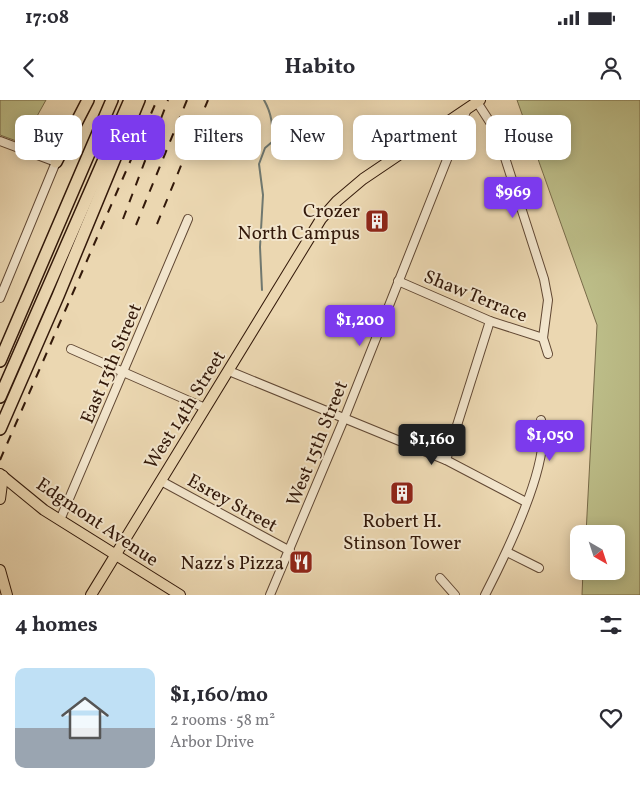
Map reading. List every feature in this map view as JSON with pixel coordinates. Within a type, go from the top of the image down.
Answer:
[{"type":"highway","points":[[56,162],[88,100]]},
{"type":"highway","points":[[0,361],[112,100]]},
{"type":"highway","points":[[0,397],[130,100]]},
{"type":"highway","points":[[0,429],[139,100]]},
{"type":"main road","name":"West 14th Street","points":[[91,595],[317,225],[337,201],[363,179],[475,103]]},
{"type":"main road","name":"Edgmont Avenue","points":[[1,475],[60,520],[180,595]]},
{"type":"main road","points":[[0,499],[1,475]]},
{"type":"main road","points":[[0,570],[7,595]]},
{"type":"street","points":[[475,103],[497,133],[544,279],[548,300],[543,338],[548,354]]},
{"type":"street","name":"West 15th Street","points":[[270,595],[344,419],[398,281],[475,103]]},
{"type":"street","points":[[0,141],[56,162],[0,298]]},
{"type":"street","name":"East 13th Street","points":[[60,520],[188,219]]},
{"type":"street","name":"Shaw Terrace","points":[[398,281],[490,321],[543,338]]},
{"type":"street","points":[[446,460],[490,321]]},
{"type":"street","points":[[71,349],[205,408]]},
{"type":"street","points":[[228,371],[446,460],[526,502]]},
{"type":"street","points":[[485,595],[507,552],[526,502],[544,440],[541,420]]},
{"type":"street","name":"Esrey Street","points":[[161,481],[290,551]]},
{"type":"street","points":[[507,552],[539,568]]},
{"type":"street","points":[[440,578],[455,595]]},
{"type":"green space","points":[[0,100],[46,100],[38,115],[15,115],[15,140],[0,135]]},
{"type":"green space","points":[[517,100],[640,100],[640,595],[582,595],[583,580],[625,580],[625,525],[586,525],[597,325],[538,160],[571,160],[571,115],[522,115]]},
{"type":"waterway","points":[[262,290],[260,247],[263,195],[259,164],[265,148],[272,142],[272,125],[264,100]]},
{"type":"railway","points":[[0,460],[157,100]]},
{"type":"railway","points":[[123,219],[168,100]]},
{"type":"railway","points":[[136,225],[187,100]]},
{"type":"railway","points":[[157,224],[208,100]]},
{"type":"place","name":"Crozer North Campus","points":[[377,221]]},
{"type":"place","name":"Robert H. Stinson Tower","points":[[402,493]]},
{"type":"place","name":"Nazz's Pizza","points":[[301,562]]}]
